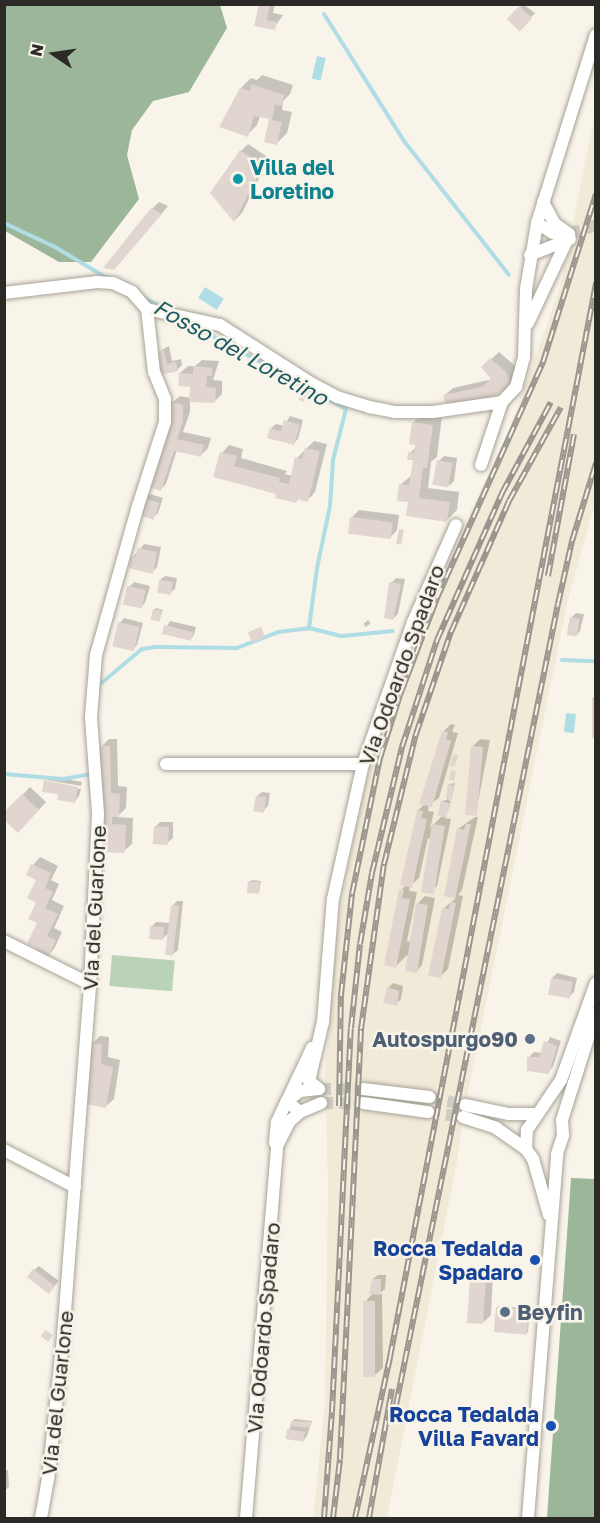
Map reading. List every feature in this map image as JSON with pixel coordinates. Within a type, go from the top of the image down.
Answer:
[{"type":"street","points":[[482,465],[502,402],[516,387],[524,357],[530,255],[537,222],[596,35]]},
{"type":"street","points":[[543,202],[554,223],[569,238]]},
{"type":"street","points":[[537,222],[553,233],[569,238]]},
{"type":"street","points":[[530,255],[569,238]]},
{"type":"street","points":[[525,330],[569,238]]},
{"type":"street","points":[[4,293],[97,282],[113,283],[132,292],[147,309],[220,325],[309,382],[337,397],[369,407],[395,412],[433,412],[502,402]]},
{"type":"street","name":"Via del Guarlone","points":[[41,1518],[48,1480],[62,1349],[90,984],[98,813],[90,717],[96,655],[138,506],[165,422],[165,399],[154,372],[147,309]]},
{"type":"street","name":"Via Odoardo Spadaro","points":[[287,1101],[300,1091],[319,1089],[309,1081],[323,1022],[333,899],[363,764],[413,622],[456,525]]},
{"type":"street","points":[[166,764],[363,764]]},
{"type":"street","points":[[4,941],[90,984]]},
{"type":"street","points":[[551,1225],[530,1154],[527,1130],[565,1071],[596,983]]},
{"type":"street","points":[[528,1518],[557,1154],[563,1135],[562,1120],[596,1013]]},
{"type":"street","name":"Via Odoardo Spadaro","points":[[276,1156],[274,1139],[277,1122],[323,1022]]},
{"type":"street","points":[[363,1089],[430,1097]]},
{"type":"street","points":[[287,1101],[300,1112],[321,1103]]},
{"type":"street","points":[[363,1103],[428,1112]]},
{"type":"street","points":[[557,1154],[548,1162],[530,1154],[496,1128],[464,1111],[509,1114],[554,1111],[562,1120]]},
{"type":"street","name":"Via Odoardo Spadaro","points":[[246,1518],[276,1156],[280,1138],[290,1121],[300,1112]]},
{"type":"street","points":[[4,1150],[75,1187]]},
{"type":"shaded area","points":[[595,113],[595,503],[567,604],[463,1117],[457,1161],[387,1518],[313,1518],[325,1402],[328,1184],[325,1071],[337,938],[345,884],[366,782],[383,724],[457,539],[507,435],[560,288]]},
{"type":"green space","points":[[5,4],[220,5],[227,28],[189,92],[153,101],[132,130],[127,155],[139,199],[91,262],[59,262],[5,231]]},
{"type":"green space","points":[[112,955],[175,960],[172,991],[109,986]]},
{"type":"green space","points":[[571,1178],[595,1179],[595,1518],[547,1518]]},
{"type":"water","points":[[317,56],[326,58],[321,80],[312,78]]},
{"type":"water","points":[[205,287],[224,299],[217,310],[198,298]]},
{"type":"water","points":[[566,713],[576,714],[574,733],[564,732]]},
{"type":"building","points":[[259,4],[270,4],[267,20],[277,22],[275,30],[254,26]]},
{"type":"building","points":[[519,6],[532,18],[520,31],[507,19]]},
{"type":"building","points":[[251,84],[284,95],[281,106],[275,104],[272,120],[282,122],[277,145],[264,142],[269,119],[254,116],[248,137],[219,127],[240,88],[250,91]]},
{"type":"building","name":"Villa del Loretino","points":[[240,150],[263,166],[234,222],[210,193]]},
{"type":"building","points":[[151,208],[162,214],[114,270],[103,268]]},
{"type":"building","points":[[164,350],[167,364],[176,362],[178,371],[161,375],[156,352]]},
{"type":"building","points":[[490,358],[506,372],[512,386],[484,402],[447,409],[443,395],[482,387],[491,379],[481,367]]},
{"type":"building","points":[[193,366],[212,368],[212,376],[207,376],[206,387],[216,388],[215,403],[189,402],[190,387],[178,386],[179,373],[193,374]]},
{"type":"building","points":[[300,387],[309,391],[304,402],[299,400]]},
{"type":"building","points":[[171,402],[183,405],[183,421],[177,439],[204,445],[201,457],[174,451],[161,491],[149,487]]},
{"type":"building","points":[[284,420],[300,425],[294,445],[267,438],[270,428],[281,431]]},
{"type":"building","points":[[412,422],[433,425],[427,468],[423,468],[419,498],[450,502],[447,522],[406,516],[408,502],[397,501],[399,484],[409,485],[413,460],[407,460],[408,452],[414,453],[415,445],[409,444]]},
{"type":"building","points":[[305,448],[320,451],[308,502],[297,499],[296,503],[275,498],[276,494],[213,477],[220,452],[237,456],[234,466],[280,478],[279,482],[289,484],[295,457],[302,459]]},
{"type":"building","points":[[437,460],[453,463],[448,488],[432,485]]},
{"type":"building","points":[[144,498],[159,503],[154,520],[138,515]]},
{"type":"building","points":[[350,517],[393,522],[391,539],[348,534]]},
{"type":"building","points":[[399,529],[404,530],[401,545],[396,544]]},
{"type":"building","points":[[137,548],[157,552],[153,574],[129,568],[131,556],[136,557]]},
{"type":"building","points":[[159,580],[173,582],[171,595],[157,593]]},
{"type":"building","points":[[389,582],[401,584],[393,620],[384,618]]},
{"type":"building","points":[[127,586],[146,590],[142,609],[123,605]]},
{"type":"building","points":[[153,609],[162,611],[159,622],[151,620]]},
{"type":"building","points":[[570,617],[580,619],[576,637],[567,635]]},
{"type":"building","points":[[118,622],[139,627],[134,651],[112,646]]},
{"type":"building","points":[[164,625],[193,632],[191,641],[162,634]]},
{"type":"building","points":[[261,627],[265,637],[252,642],[248,632]]},
{"type":"building","points":[[592,697],[596,697],[596,738],[592,738]]},
{"type":"building","points":[[442,731],[448,732],[446,739],[451,741],[432,807],[419,804]]},
{"type":"building","points":[[100,746],[110,746],[111,793],[120,794],[119,817],[112,817],[112,824],[126,825],[125,853],[100,852]]},
{"type":"building","points":[[471,746],[483,747],[477,816],[465,815]]},
{"type":"building","points":[[454,754],[459,756],[454,767],[450,765]]},
{"type":"building","points":[[451,770],[456,771],[454,781],[449,780]]},
{"type":"building","points":[[44,780],[78,787],[75,803],[57,800],[58,794],[42,792]]},
{"type":"building","points":[[448,784],[454,785],[452,800],[446,799]]},
{"type":"building","points":[[22,794],[39,810],[18,833],[4,820],[4,812]]},
{"type":"building","points":[[256,796],[266,797],[264,813],[253,811]]},
{"type":"building","points":[[441,801],[450,803],[446,818],[438,816]]},
{"type":"building","points":[[417,810],[423,811],[421,818],[427,819],[412,888],[400,885]]},
{"type":"building","points":[[432,824],[445,826],[434,894],[421,892]]},
{"type":"building","points":[[466,824],[471,824],[455,899],[444,896],[457,828],[464,830]]},
{"type":"building","points":[[154,826],[169,827],[168,845],[153,844]]},
{"type":"building","points":[[31,864],[51,873],[45,888],[53,892],[45,908],[58,914],[47,936],[56,940],[47,959],[34,953],[37,948],[27,943],[37,923],[28,919],[36,903],[27,898],[36,880],[26,875]]},
{"type":"building","points":[[248,881],[260,882],[259,894],[247,893]]},
{"type":"building","points":[[399,889],[404,890],[402,898],[410,899],[396,968],[384,965]]},
{"type":"building","points":[[450,902],[456,903],[441,978],[428,976],[442,908],[449,909]]},
{"type":"building","points":[[416,903],[428,905],[417,973],[405,971]]},
{"type":"building","points":[[171,905],[179,906],[173,956],[165,955]]},
{"type":"building","points":[[150,926],[164,927],[163,940],[149,939]]},
{"type":"building","points":[[551,978],[573,982],[570,999],[548,995]]},
{"type":"building","points":[[387,987],[399,991],[397,1006],[383,1003]]},
{"type":"building","points":[[544,1041],[557,1046],[549,1074],[527,1071],[527,1057],[539,1057]]},
{"type":"building","points":[[91,1043],[102,1044],[101,1064],[113,1067],[106,1108],[85,1104]]},
{"type":"building","points":[[33,1269],[55,1286],[49,1294],[27,1277]]},
{"type":"building","points":[[372,1279],[381,1279],[381,1295],[369,1294]]},
{"type":"building","points":[[470,1279],[486,1280],[483,1324],[467,1323]]},
{"type":"building","points":[[363,1301],[375,1301],[375,1377],[363,1377]]},
{"type":"building","points":[[496,1307],[529,1310],[527,1335],[494,1332]]},
{"type":"building","points":[[45,1330],[53,1335],[48,1342],[41,1336]]},
{"type":"building","points":[[291,1421],[311,1422],[310,1428],[290,1426]]},
{"type":"building","points":[[287,1429],[305,1432],[303,1442],[285,1439]]},
{"type":"waterway","points":[[324,14],[404,141],[509,275]]},
{"type":"waterway","name":"Fosso del Loretino","points":[[4,223],[55,247],[109,279]]},
{"type":"waterway","name":"Fosso del Loretino","points":[[145,298],[159,306]]},
{"type":"waterway","name":"Fosso del Loretino","points":[[189,323],[346,409],[333,460],[330,506],[317,568],[309,628]]},
{"type":"waterway","points":[[98,689],[99,685],[142,649],[156,647],[237,648],[278,632],[309,628],[342,636],[393,631]]},
{"type":"waterway","points":[[562,660],[596,661]]},
{"type":"waterway","points":[[4,774],[63,779],[91,774]]},
{"type":"tunnel","points":[[569,234],[596,225]]},
{"type":"tunnel","points":[[319,1089],[363,1089]]},
{"type":"tunnel","points":[[430,1097],[465,1105]]},
{"type":"tunnel","points":[[321,1103],[363,1103]]},
{"type":"tunnel","points":[[428,1112],[463,1117]]},
{"type":"railway","points":[[339,1106],[341,995],[352,894],[380,758],[400,695],[437,598],[543,362],[596,194]]},
{"type":"railway","points":[[355,1518],[390,1357],[596,283]]},
{"type":"railway","points":[[324,1518],[332,1412],[351,1028],[360,944],[372,873],[402,747],[437,640],[502,493],[551,402]]},
{"type":"railway","points":[[333,1518],[340,1459],[361,1029],[384,864],[416,734],[451,632],[509,501],[561,407]]},
{"type":"railway","points":[[548,576],[574,434]]},
{"type":"railway","points":[[396,1405],[558,604],[572,541],[596,463]]},
{"type":"railway","points":[[369,1518],[392,1389]]},
{"type":"place","name":"Villa del Loretino","points":[[238,179]]},
{"type":"place","name":"Autospurgo90","points":[[530,1039]]},
{"type":"place","name":"Rocca Tedalda Spadaro","points":[[535,1260]]},
{"type":"place","name":"Beyfin","points":[[505,1312]]},
{"type":"place","name":"Rocca Tedalda Villa Favard","points":[[551,1426]]}]
